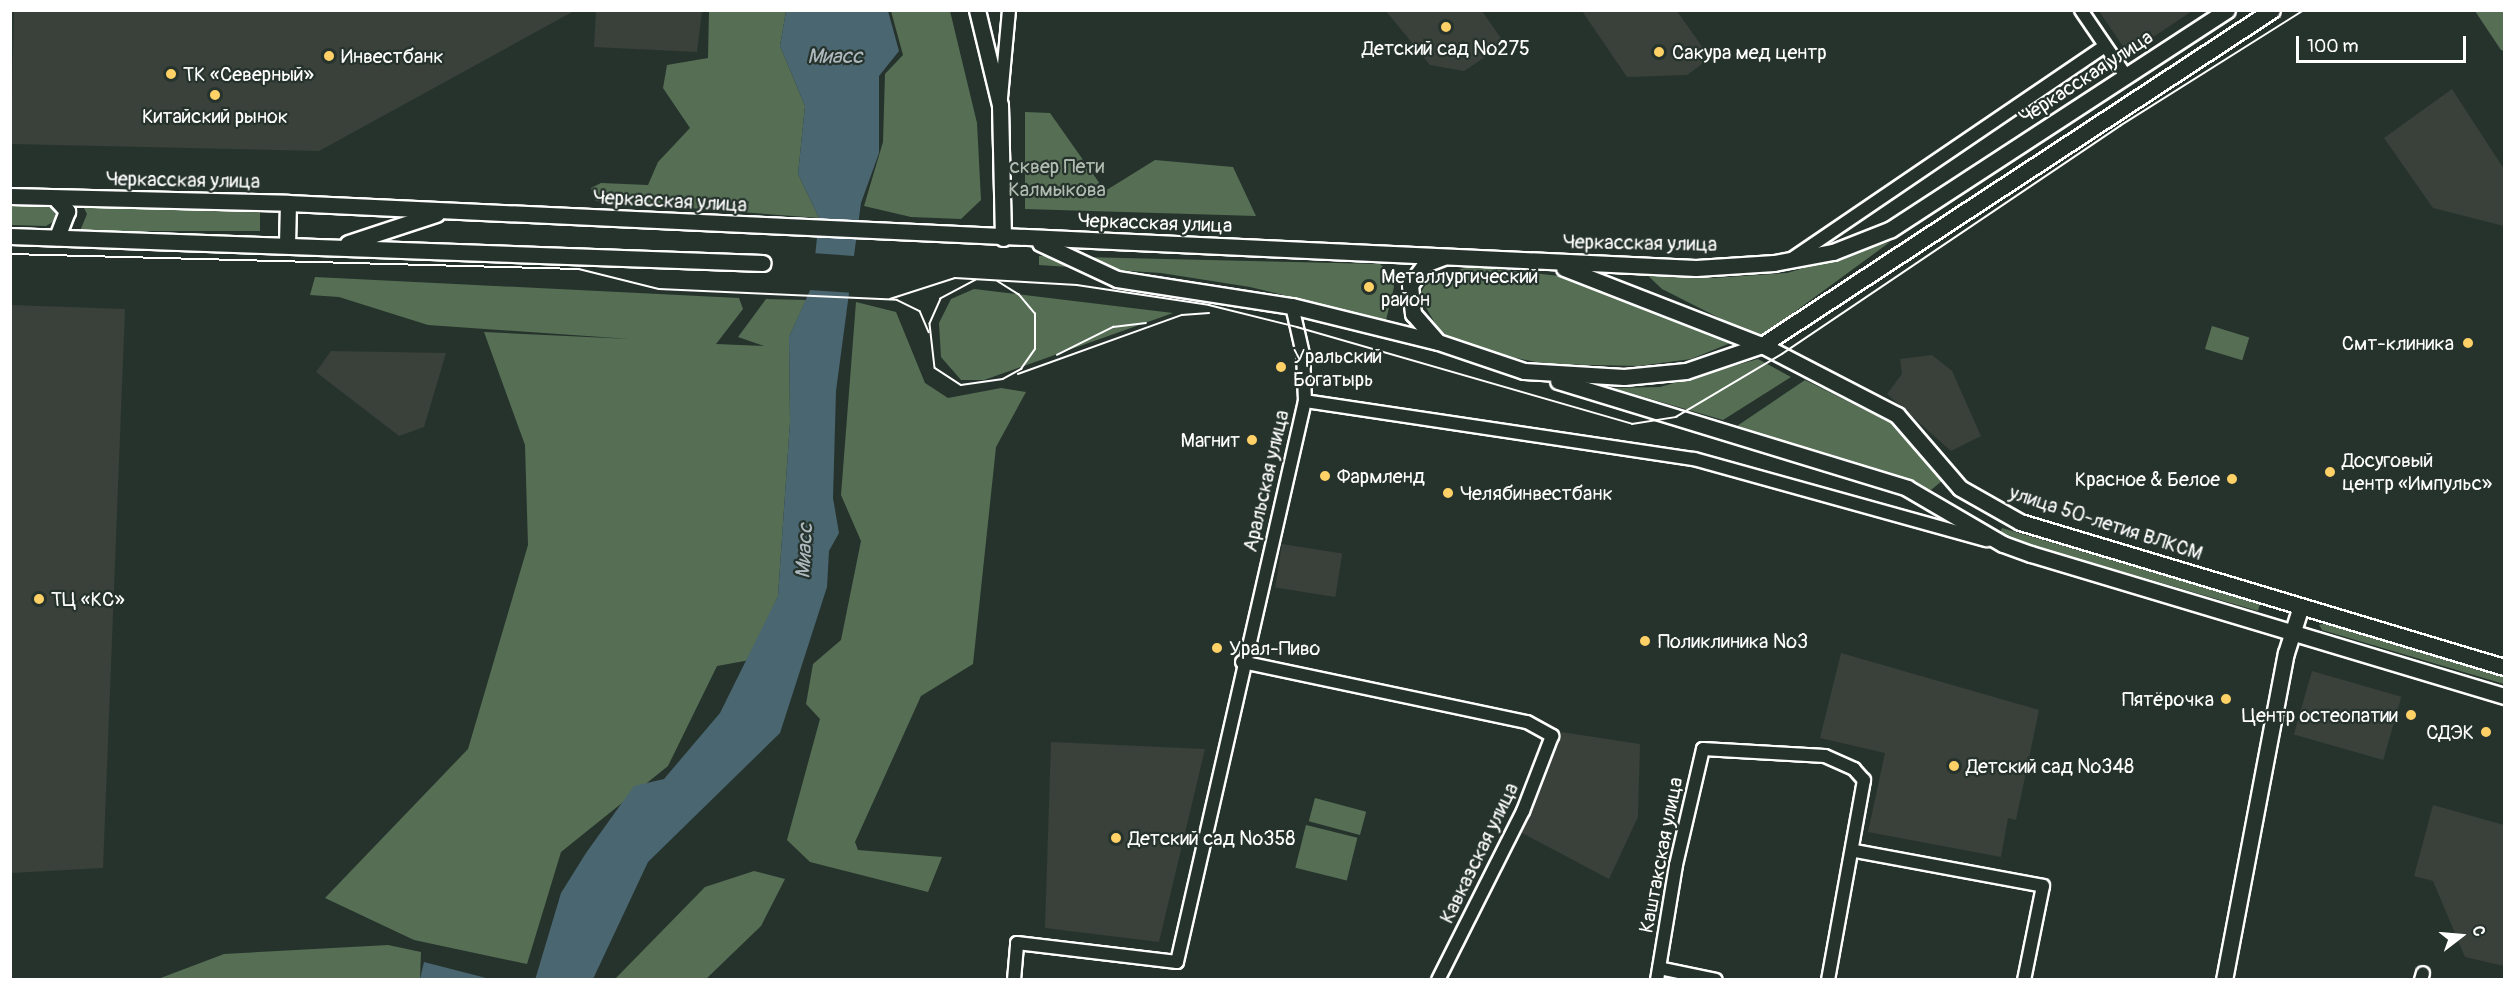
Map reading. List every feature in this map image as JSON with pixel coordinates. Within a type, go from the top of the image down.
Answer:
[{"type":"main road","points":[[977,10],[1000,105],[1003,238]]},
{"type":"main road","name":"Черкасская улица","points":[[10,196],[288,203],[895,234],[1454,254],[1538,261],[1696,268],[1788,262],[1833,252],[1891,229],[2228,10]]},
{"type":"main road","points":[[1524,371],[1665,375],[1762,345],[2272,10]]},
{"type":"main road","points":[[2126,76],[2139,96]]},
{"type":"main road","points":[[55,198],[67,211],[57,237]]},
{"type":"main road","points":[[287,244],[288,203]]},
{"type":"main road","points":[[336,246],[447,210]]},
{"type":"main road","points":[[10,236],[287,244],[763,263]]},
{"type":"main road","points":[[1031,239],[1118,279],[1292,306],[1438,342],[1524,371],[1907,488],[2003,544],[2505,696]]},
{"type":"main road","points":[[1438,342],[1413,314],[1410,285],[1425,264],[1454,254]]},
{"type":"main road","name":"улица 50-летия ВЛКСМ","points":[[1538,261],[1600,278],[1762,345],[1897,415],[1960,488],[2020,522],[2505,667]]},
{"type":"main road","points":[[2224,980],[2293,633],[2301,606]]},
{"type":"street","points":[[1000,105],[1009,10]]},
{"type":"street","points":[[2081,10],[2126,76]]},
{"type":"street","points":[[1788,262],[2104,46]]},
{"type":"street","name":"Аральская улица","points":[[1014,980],[1017,943],[1177,962],[1242,662],[1305,401],[1292,306]]},
{"type":"street","points":[[1305,401],[1694,459],[2003,544]]},
{"type":"street","name":"Кавказская улица","points":[[1242,662],[1527,722],[1544,728],[1552,742],[1438,980]]},
{"type":"street","name":"Каштакская улица","points":[[1716,980],[1658,974],[1676,865],[1703,749],[1756,756],[1794,752],[1854,769],[1864,780],[1864,798],[1854,850]]},
{"type":"street","points":[[1828,980],[1854,850],[2043,886],[2024,980]]},
{"type":"shaded area","name":"Китайский рынок","points":[[14,10],[574,11],[319,151],[11,144]]},
{"type":"shaded area","points":[[596,11],[702,11],[697,52],[594,47]]},
{"type":"shaded area","name":"Детский сад №275","points":[[1386,11],[1482,11],[1505,44],[1464,71],[1430,65]]},
{"type":"shaded area","points":[[1582,11],[1677,11],[1710,58],[1687,75],[1627,77]]},
{"type":"shaded area","points":[[2099,11],[2192,11],[2128,54]]},
{"type":"shaded area","points":[[2452,89],[2504,169],[2504,226],[2433,208],[2384,138]]},
{"type":"shaded area","points":[[11,305],[125,309],[103,868],[11,873]]},
{"type":"shaded area","points":[[331,351],[446,353],[424,427],[399,436],[316,372]]},
{"type":"shaded area","points":[[1932,355],[1952,371],[1981,436],[1951,451],[1887,394],[1902,374],[1900,359]]},
{"type":"shaded area","points":[[1282,544],[1342,554],[1335,597],[1275,587]]},
{"type":"shaded area","name":"Детский сад №348","points":[[1841,653],[2039,710],[2016,820],[2008,818],[2001,857],[1868,832],[1885,753],[1820,738]]},
{"type":"shaded area","points":[[2312,671],[2401,697],[2383,760],[2294,734]]},
{"type":"shaded area","points":[[1561,732],[1640,744],[1638,817],[1609,879],[1522,833]]},
{"type":"shaded area","name":"Детский сад №358","points":[[1051,742],[1205,749],[1159,942],[1045,928]]},
{"type":"shaded area","points":[[2433,805],[2504,825],[2504,966],[2465,957],[2433,881],[2414,876]]},
{"type":"green space","points":[[709,11],[786,11],[780,46],[805,106],[798,174],[819,218],[596,201],[591,188],[601,183],[648,185],[658,162],[690,128],[663,88],[667,65],[708,58]]},
{"type":"green space","points":[[891,11],[950,11],[977,123],[981,200],[961,219],[911,217],[864,206],[883,142],[885,74],[903,55]]},
{"type":"green space","points":[[2475,11],[2504,11],[2504,51],[2501,50]]},
{"type":"green space","name":"сквер Пети Калмыкова","points":[[1025,112],[1050,113],[1105,191],[1155,160],[1233,167],[1256,216],[1025,209]]},
{"type":"green space","points":[[11,204],[50,205],[58,219],[46,226],[11,225]]},
{"type":"green space","points":[[83,206],[260,211],[260,231],[80,231],[87,214]]},
{"type":"green space","points":[[1890,242],[1759,338],[1662,289],[1644,272],[1713,278],[1787,273]]},
{"type":"green space","points":[[1039,256],[1380,264],[1393,276],[1394,287],[1386,320],[1250,287],[1161,273],[1039,265]]},
{"type":"green space","points":[[1472,266],[1559,276],[1733,342],[1691,359],[1639,366],[1546,364],[1486,352],[1441,334],[1419,295],[1430,278]]},
{"type":"green space","points":[[315,277],[739,298],[743,309],[716,344],[764,346],[738,337],[766,299],[806,300],[789,337],[790,422],[778,596],[750,660],[717,666],[668,766],[561,852],[527,964],[414,940],[325,898],[468,749],[528,545],[525,445],[484,332],[630,339],[428,325],[339,297],[310,295]]},
{"type":"green space","points":[[974,289],[1173,313],[984,380],[961,380],[941,357],[939,323],[951,299]]},
{"type":"green space","points":[[856,302],[896,312],[925,383],[948,398],[1001,388],[1026,392],[996,447],[973,664],[921,696],[855,842],[858,850],[942,857],[928,892],[810,862],[787,840],[820,719],[806,704],[813,664],[841,640],[861,541],[841,495]]},
{"type":"green space","points":[[2212,326],[2249,337],[2242,360],[2205,349]]},
{"type":"green space","points":[[1758,359],[1791,377],[1723,420],[1613,388],[1660,387]]},
{"type":"green space","points":[[1805,380],[1897,426],[1922,449],[1942,481],[1931,490],[1737,426]]},
{"type":"green space","points":[[2002,528],[2260,604],[2258,611],[2007,538],[2000,533]]},
{"type":"green space","points":[[2325,623],[2504,677],[2504,684],[2322,630],[2319,625]]},
{"type":"green space","points":[[1315,798],[1366,812],[1360,835],[1309,821]]},
{"type":"green space","points":[[1306,825],[1357,838],[1347,881],[1295,868]]},
{"type":"green space","points":[[754,871],[785,879],[761,926],[706,979],[615,979],[705,887]]},
{"type":"green space","points":[[388,945],[421,952],[420,979],[158,979],[224,954]]},
{"type":"water","name":"Миасс","points":[[786,11],[888,11],[899,51],[879,76],[879,153],[861,203],[836,391],[833,498],[839,533],[829,551],[827,587],[780,733],[648,862],[593,979],[535,980],[561,893],[586,853],[634,786],[664,779],[720,713],[778,596],[790,422],[789,337],[812,286],[819,218],[798,174],[805,106],[780,46]]},
{"type":"water","points":[[424,962],[490,979],[420,979]]},
{"type":"pier","points":[[812,253],[857,256],[854,293],[809,290]]},
{"type":"tram line","points":[[890,299],[955,278],[1077,285],[1209,305],[1297,327],[1632,424],[1676,417],[1782,354],[2120,126],[2304,10]]},
{"type":"tram line","points":[[10,254],[579,269],[659,289],[897,300],[920,311],[929,332]]},
{"type":"tram line","points":[[976,280],[941,299],[930,324],[935,368],[961,385],[1003,379],[1021,369],[1035,349],[1035,314],[1019,295],[998,282]]},
{"type":"tram line","points":[[1018,374],[1182,315],[1209,313]]},
{"type":"tram line","points":[[1057,355],[1113,327],[1146,323]]},
{"type":"place","name":"Детский сад №275","points":[[1446,27]]},
{"type":"place","name":"Сакура мед центр","points":[[1659,52]]},
{"type":"place","name":"Инвестбанк","points":[[329,56]]},
{"type":"place","name":"ТК «Северный»","points":[[171,74]]},
{"type":"place","name":"Китайский рынок","points":[[215,95]]},
{"type":"place","name":"Металлургический район","points":[[1369,287]]},
{"type":"place","name":"Смт-клиника","points":[[2468,343]]},
{"type":"place","name":"Уральский Богатырь","points":[[1281,367]]},
{"type":"place","name":"Магнит","points":[[1252,440]]},
{"type":"place","name":"Досуговый центр «Импульс»","points":[[2330,472]]},
{"type":"place","name":"Фармленд","points":[[1325,476]]},
{"type":"place","name":"Красное & Белое","points":[[2232,479]]},
{"type":"place","name":"Челябинвестбанк","points":[[1448,493]]},
{"type":"place","name":"ТЦ «КС»","points":[[39,599]]},
{"type":"place","name":"Поликлиника №3","points":[[1645,641]]},
{"type":"place","name":"Урал-Пиво","points":[[1217,648]]},
{"type":"place","name":"Пятёрочка","points":[[2226,699]]},
{"type":"place","name":"Центр остеопатии","points":[[2411,715]]},
{"type":"place","name":"СДЭК","points":[[2486,732]]},
{"type":"place","name":"Детский сад №348","points":[[1954,766]]},
{"type":"place","name":"Детский сад №358","points":[[1116,838]]}]
